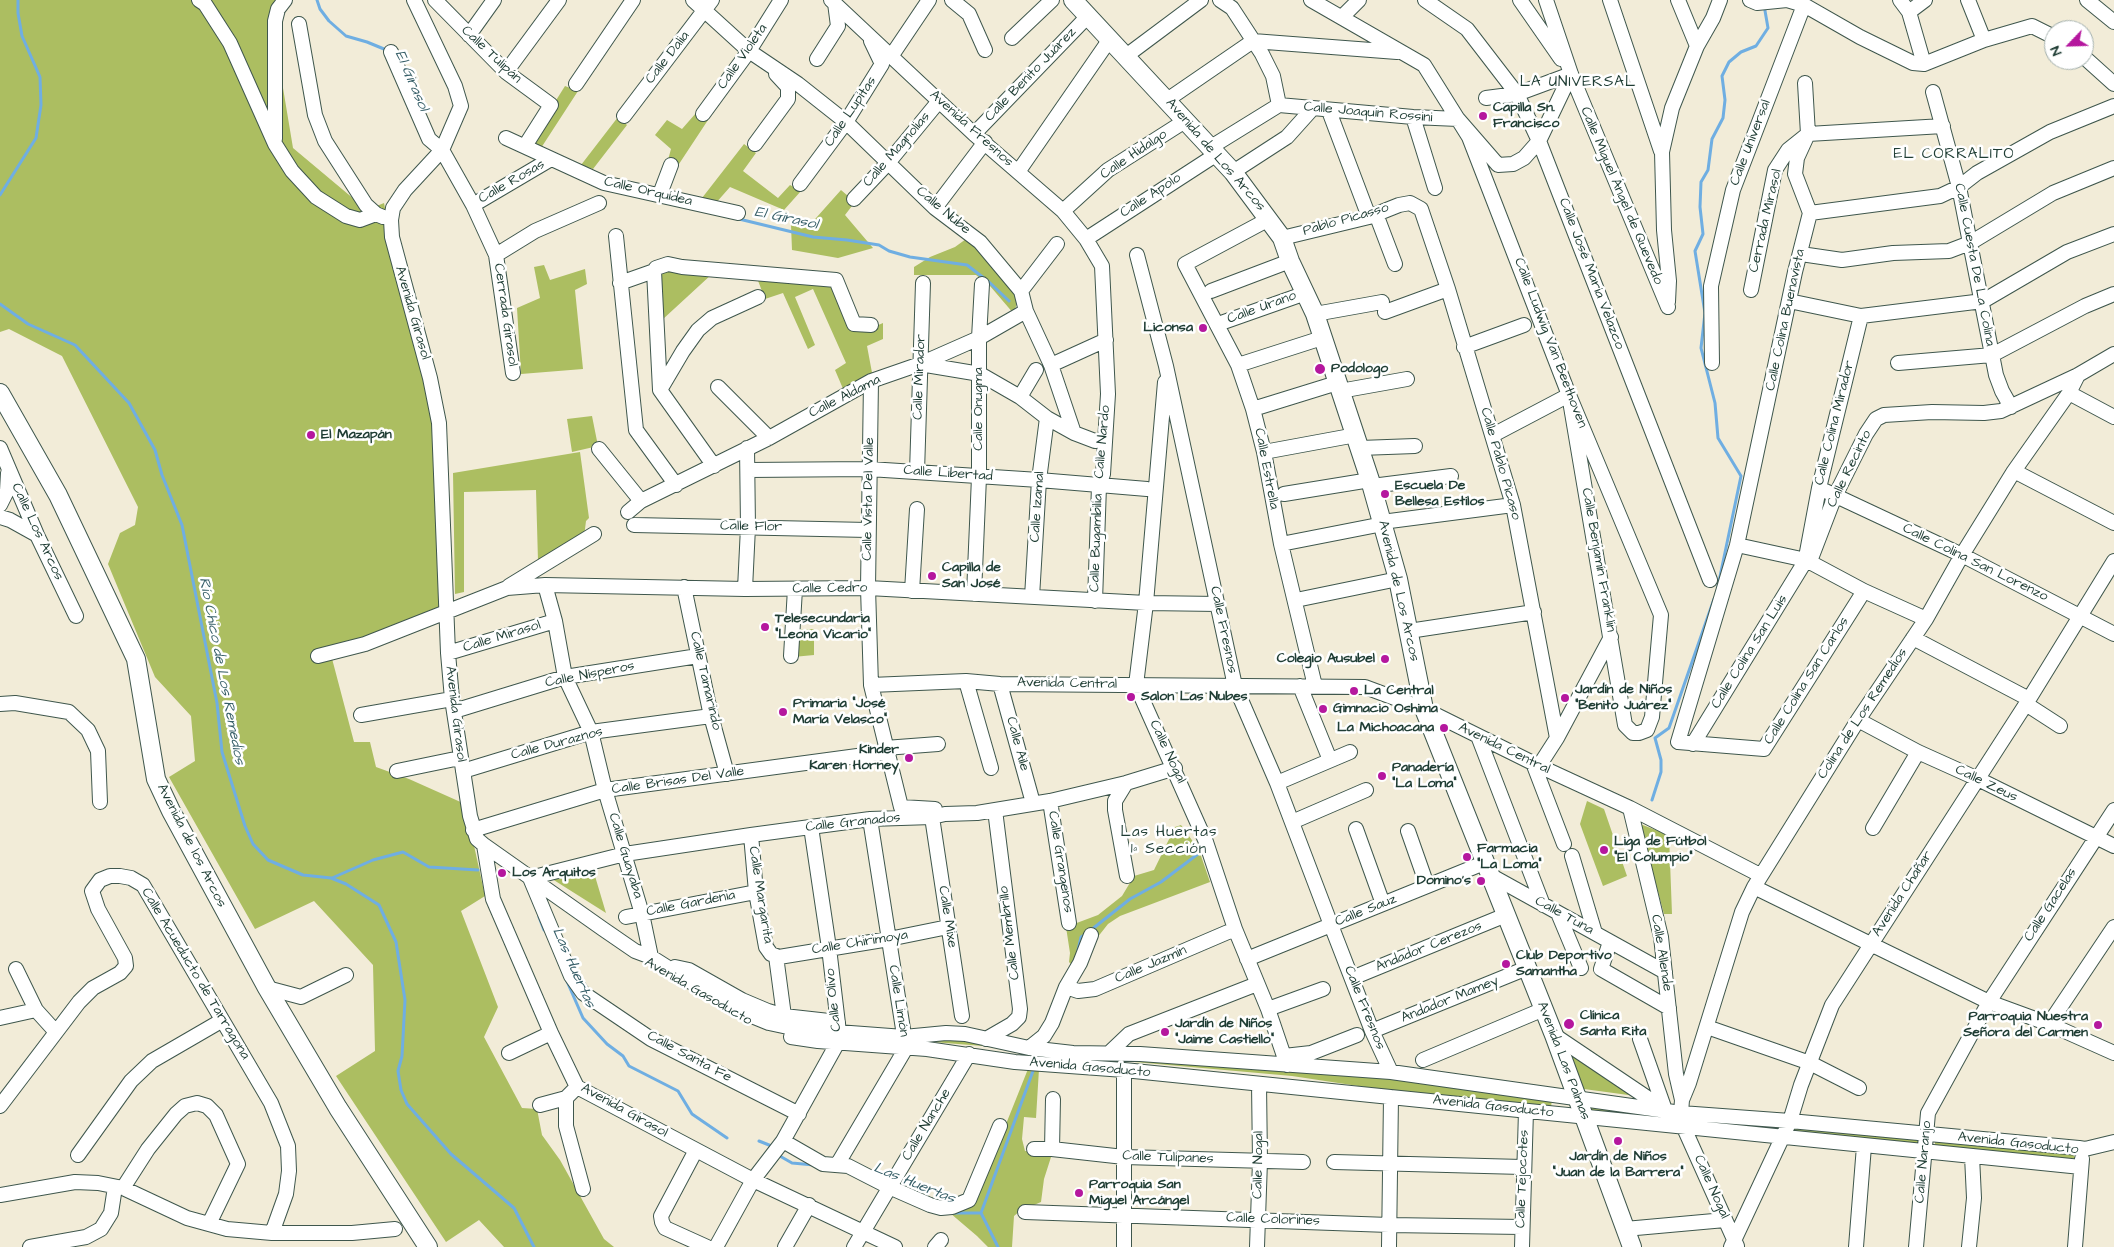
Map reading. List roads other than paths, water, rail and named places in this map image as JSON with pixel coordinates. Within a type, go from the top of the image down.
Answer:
[{"type":"main road","name":"Avenida de Los Arcos","points":[[1073,0],[1214,150],[1233,172],[1282,238],[1290,261],[1315,314],[1371,483],[1398,579],[1424,709]]},
{"type":"main road","name":"Avenida de los Arcos","points":[[0,392],[58,495],[136,659],[156,779],[184,836],[267,988],[338,1108],[428,1247]]},
{"type":"main road","name":"Avenida Las Palmas","points":[[1424,709],[1544,1009],[1632,1247]]},
{"type":"street","points":[[199,0],[205,4],[230,43],[275,144],[292,171],[316,197],[346,216],[360,220],[376,214]]},
{"type":"street","points":[[275,144],[275,21],[278,9],[285,0]]},
{"type":"street","name":"Avenida Girasol","points":[[414,0],[460,98],[461,106],[442,150],[405,190],[393,208],[391,220],[392,237],[430,378],[439,423],[448,653],[453,705],[473,830],[477,838],[484,845],[494,899],[551,1033],[577,1087],[753,1180],[895,1247]]},
{"type":"street","name":"Calle Tulipán","points":[[437,0],[469,36],[506,72],[551,105]]},
{"type":"street","points":[[469,36],[494,0]]},
{"type":"street","points":[[506,72],[559,0]]},
{"type":"street","points":[[576,84],[633,0]]},
{"type":"street","points":[[693,0],[708,5],[749,51],[762,59],[788,87],[788,99],[755,144]]},
{"type":"street","name":"Calle Violeta","points":[[703,114],[749,51],[781,0]]},
{"type":"street","points":[[892,55],[929,0]]},
{"type":"street","points":[[952,0],[969,14],[985,50]]},
{"type":"street","points":[[1012,38],[1052,0]]},
{"type":"street","points":[[1126,56],[1201,0]]},
{"type":"street","points":[[1214,150],[1279,105],[1273,76],[1253,40],[1232,8],[1220,0]]},
{"type":"street","name":"Calle Ludwig Van Beethoven","points":[[1311,0],[1424,65],[1469,137],[1569,394],[1661,615],[1650,725],[1646,730],[1639,733],[1633,733],[1625,725]]},
{"type":"street","points":[[1342,17],[1359,0]]},
{"type":"street","name":"Calle José María Velazco","points":[[1425,0],[1467,29],[1517,94],[1539,142],[1710,580]]},
{"type":"street","points":[[1520,0],[1571,74]]},
{"type":"street","name":"Calle Miguel Ángel de Quevedo","points":[[1546,0],[1571,74],[1668,307],[1669,281],[1664,230],[1662,152]]},
{"type":"street","points":[[1610,0],[1662,152]]},
{"type":"street","points":[[1678,0],[1698,46]]},
{"type":"street","points":[[1662,152],[1672,108],[1720,0]]},
{"type":"street","points":[[1754,1],[1787,0],[1804,5],[1860,38],[1913,63],[1924,64],[1984,40],[2032,26],[2044,32]]},
{"type":"street","points":[[1900,0],[1909,12],[1924,64]]},
{"type":"street","points":[[1909,12],[1925,0]]},
{"type":"street","points":[[1968,0],[1984,40]]},
{"type":"street","points":[[2087,0],[2114,22]]},
{"type":"street","points":[[817,59],[838,26],[833,2]]},
{"type":"street","name":"Avenida Fresnos","points":[[833,2],[892,55],[939,101],[1063,211],[1086,239],[1102,266]]},
{"type":"street","name":"Calle Dalia","points":[[624,116],[708,5]]},
{"type":"street","name":"Calle Universal","points":[[1712,363],[1711,286],[1733,190],[1804,5]]},
{"type":"street","name":"Calle Benito Juárez","points":[[935,208],[980,138],[1088,16]]},
{"type":"street","points":[[299,24],[315,115],[325,141],[366,205],[376,214],[391,220]]},
{"type":"street","name":"Calle Lupitas","points":[[800,184],[846,122],[882,64],[869,36]]},
{"type":"street","points":[[1018,172],[1110,39]]},
{"type":"street","points":[[1167,100],[1253,40],[1402,52]]},
{"type":"street","points":[[391,52],[428,139],[442,150]]},
{"type":"street","name":"Calle Nube","points":[[762,59],[798,84],[846,122],[935,208],[980,242],[1021,291],[1026,311],[1052,365],[1074,433]]},
{"type":"street","points":[[2094,66],[2114,84]]},
{"type":"street","points":[[1486,98],[1517,94],[1571,74]]},
{"type":"street","points":[[1458,119],[1498,164],[1513,164],[1524,158],[1539,142],[1571,74]]},
{"type":"street","points":[[1805,83],[1808,134],[1798,158],[1795,174],[1810,213],[1940,196],[1959,187],[1977,173],[2050,132],[2114,106]]},
{"type":"street","name":"Calle Cuesta De La Colina","points":[[1933,92],[1959,187],[1983,301],[1992,355],[2002,392],[2011,407]]},
{"type":"street","name":"Calle Magnolias","points":[[854,199],[888,164],[939,101]]},
{"type":"street","name":"Calle Rosas","points":[[525,146],[551,105]]},
{"type":"street","name":"Calle Joaquín Rossini","points":[[1279,105],[1413,118],[1458,119]]},
{"type":"street","points":[[1233,172],[1287,137],[1313,108]]},
{"type":"street","points":[[1329,110],[1372,215],[1395,264]]},
{"type":"street","points":[[1413,118],[1435,188]]},
{"type":"street","name":"Calle Hidalgo","points":[[1063,211],[1108,170],[1185,121]]},
{"type":"street","points":[[1808,134],[1943,126]]},
{"type":"street","name":"Cerrada Mirasol","points":[[1750,290],[1775,170],[1788,150],[1808,134]]},
{"type":"street","name":"Calle Orquídea","points":[[506,138],[604,183],[660,194],[738,213]]},
{"type":"street","name":"Cerrada Girasol","points":[[442,150],[473,205],[496,254],[513,373]]},
{"type":"street","name":"Calle Apolo","points":[[1086,239],[1214,150]]},
{"type":"street","name":"Calle Rosas","points":[[473,205],[551,159]]},
{"type":"street","points":[[660,194],[671,165]]},
{"type":"street","points":[[1801,254],[1842,260],[1893,253],[1949,251],[1970,243],[2053,193],[2114,168]]},
{"type":"street","points":[[496,254],[534,231],[599,203]]},
{"type":"street","name":"Pablo Picasso","points":[[1282,238],[1372,215],[1410,203]]},
{"type":"street","name":"Calle Pablo Picaso","points":[[1410,203],[1421,209],[1448,290],[1513,505],[1557,738]]},
{"type":"street","name":"Calle Colina Buenavista","points":[[1678,742],[1737,545],[1789,301],[1810,213]]},
{"type":"street","name":"Calle Estrella","points":[[1269,219],[1185,264],[1238,365],[1253,409],[1264,452],[1281,544],[1296,600],[1315,686]]},
{"type":"street","points":[[1789,301],[1861,316],[1983,301],[2067,252],[2114,234]]},
{"type":"street","points":[[616,236],[636,430],[676,485]]},
{"type":"street","points":[[1021,291],[1057,244]]},
{"type":"street","name":"Calle Fresnos","points":[[1137,256],[1166,366],[1235,686],[1277,783],[1330,926],[1372,1031],[1391,1072]]},
{"type":"street","points":[[1211,291],[1290,261]]},
{"type":"street","points":[[620,282],[654,271],[656,268],[668,264],[682,268],[836,280],[854,324],[871,326]]},
{"type":"street","name":"Calle Nardo","points":[[1099,486],[1103,474],[1108,394],[1101,285],[1102,266]]},
{"type":"street","points":[[654,271],[660,390],[714,466]]},
{"type":"street","name":"Calle Mirador","points":[[917,472],[923,283]]},
{"type":"street","name":"Calle Onugma","points":[[974,594],[979,477],[979,338],[982,284]]},
{"type":"street","points":[[1315,314],[1383,307],[1448,290]]},
{"type":"street","name":"Calle Urano","points":[[1218,324],[1306,292]]},
{"type":"street","points":[[1898,363],[1992,355],[2085,306],[2114,294]]},
{"type":"street","points":[[660,390],[683,350],[698,330],[712,318],[758,297]]},
{"type":"street","points":[[920,364],[979,338],[1026,311]]},
{"type":"street","name":"Calle Colina Mirador","points":[[1806,560],[1819,488],[1861,316]]},
{"type":"street","points":[[1464,347],[1524,325]]},
{"type":"street","points":[[1238,365],[1322,338]]},
{"type":"street","points":[[1052,365],[1106,340]]},
{"type":"street","points":[[2078,375],[2114,354]]},
{"type":"street","name":"Calle Aldama","points":[[628,512],[641,501],[769,438],[870,381],[920,364],[980,374],[1020,397],[1047,418],[1074,433],[1095,441]]},
{"type":"street","points":[[1136,686],[1146,604],[1166,366]]},
{"type":"street","points":[[1020,397],[1036,370]]},
{"type":"street","name":"Colina de Los Remedios","points":[[1682,1106],[1742,912],[1757,881],[1858,720],[1926,618],[2014,471],[2069,393],[2078,375]]},
{"type":"street","name":"Calle Recinto","points":[[1806,560],[1812,556],[1836,496],[1871,425],[1884,415],[1932,412],[1984,413],[2011,407],[2078,375]]},
{"type":"street","name":"Calle Nardo","points":[[1099,486],[1095,478],[1095,441],[1102,391],[1106,378]]},
{"type":"street","points":[[1253,409],[1339,387],[1407,379]]},
{"type":"street","name":"Calle Vista Del Valle","points":[[870,381],[868,588],[871,685],[901,808],[935,808],[939,816]]},
{"type":"street","points":[[718,387],[769,438]]},
{"type":"street","points":[[2069,393],[2114,417]]},
{"type":"street","points":[[1493,435],[1569,394]]},
{"type":"street","name":"Calle Benjamín Franklin","points":[[1569,394],[1625,725]]},
{"type":"street","name":"Calle Izamal","points":[[1032,597],[1039,480],[1047,418]]},
{"type":"street","points":[[1264,452],[1358,441],[1415,446]]},
{"type":"street","name":"Calle Los Arcos","points":[[0,448],[37,535],[76,616]]},
{"type":"street","points":[[745,589],[748,527],[747,448]]},
{"type":"street","points":[[599,449],[641,501]]},
{"type":"street","points":[[0,505],[7,491],[8,470]]},
{"type":"street","name":"Calle Libertad","points":[[748,470],[917,472],[1039,480],[1147,490]]},
{"type":"street","points":[[2014,471],[2114,523]]},
{"type":"street","points":[[1284,494],[1371,483],[1451,476]]},
{"type":"street","name":"Calle Bugambilia","points":[[1096,601],[1099,486]]},
{"type":"street","name":"Calle Colina San Lorenzo","points":[[1819,488],[1962,555],[2114,634]]},
{"type":"street","points":[[1281,544],[1383,523],[1513,505]]},
{"type":"street","points":[[912,591],[917,509]]},
{"type":"street","points":[[0,517],[10,520],[37,535]]},
{"type":"street","name":"Calle Flor","points":[[634,526],[868,530]]},
{"type":"street","points":[[506,588],[594,534]]},
{"type":"street","points":[[1737,545],[1806,560],[1864,591],[1926,618]]},
{"type":"street","name":"Calle Colina San Luis","points":[[1693,744],[1806,560]]},
{"type":"street","name":"Avenida Chañar","points":[[1734,1245],[1790,1121],[1832,1005],[2028,701],[2114,561]]},
{"type":"street","points":[[1296,600],[1398,579]]},
{"type":"street","name":"Calle Cedro","points":[[318,656],[364,644],[506,588],[545,585],[745,589],[868,588],[1146,604],[1218,604]]},
{"type":"street","name":"Calle Guayaba","points":[[545,585],[555,621],[565,678],[591,732],[605,790],[642,914],[651,956]]},
{"type":"street","name":"Calle Tamarindo","points":[[684,587],[711,716],[727,774]]},
{"type":"street","points":[[791,656],[795,589]]},
{"type":"street","name":"Calle Colina San Carlos","points":[[1678,742],[1764,749],[1864,591]]},
{"type":"street","points":[[1409,631],[1534,612]]},
{"type":"street","name":"Calle Mirasol","points":[[448,653],[555,621]]},
{"type":"street","points":[[1595,934],[1568,850],[1536,765],[1557,738],[1611,637]]},
{"type":"street","points":[[1912,638],[2028,701],[2060,726]]},
{"type":"street","name":"Calle Nísperos","points":[[362,716],[453,705],[565,678],[698,656]]},
{"type":"street","points":[[966,681],[991,768]]},
{"type":"street","name":"Avenida Central","points":[[871,685],[966,681],[1000,684],[1365,687],[1424,709],[1536,765],[1630,808],[1871,944],[1989,1002],[2050,1024],[2114,1054]]},
{"type":"street","name":"Calle Aile","points":[[1000,684],[1033,803]]},
{"type":"street","name":"Calle Nogal","points":[[1136,686],[1175,768],[1206,842],[1234,929],[1268,1009],[1286,1060]]},
{"type":"street","points":[[1300,686],[1330,760]]},
{"type":"street","points":[[0,704],[15,703],[69,712],[88,730],[98,751],[100,802]]},
{"type":"street","name":"Calle Duraznos","points":[[397,771],[462,765],[591,732],[711,716]]},
{"type":"street","name":"Calle Zeus","points":[[1858,720],[1918,752],[1978,779],[2114,846]]},
{"type":"street","points":[[1478,736],[1543,905]]},
{"type":"street","name":"Calle Brisas Del Valle","points":[[473,830],[605,790],[938,744]]},
{"type":"street","points":[[1277,783],[1350,752]]},
{"type":"street","points":[[1873,828],[1918,752]]},
{"type":"street","name":"Calle Granados","points":[[530,878],[625,854],[751,835],[870,819],[977,813],[1050,801],[1126,783],[1175,768]]},
{"type":"street","points":[[1126,783],[1116,801],[1115,810],[1127,876]]},
{"type":"street","points":[[1292,822],[1366,790]]},
{"type":"street","name":"Calle Grangenos","points":[[1050,801],[1069,923]]},
{"type":"street","name":"Calle Allende","points":[[1630,808],[1661,937],[1676,1074],[1682,1106]]},
{"type":"street","name":"Calle Membrillo","points":[[986,1039],[1012,1024],[1019,1017],[1020,1009],[995,810]]},
{"type":"street","name":"Calle Gacelas","points":[[1989,1002],[2114,810]]},
{"type":"street","name":"Calle Mixe","points":[[939,816],[948,927],[962,1016]]},
{"type":"street","name":"Calle Limón","points":[[836,1165],[904,1043],[870,819]]},
{"type":"street","name":"Calle Olivo","points":[[716,1247],[753,1180],[778,1148],[799,1114],[838,1032],[811,827]]},
{"type":"street","points":[[1356,829],[1383,904]]},
{"type":"street","points":[[1408,831],[1427,886]]},
{"type":"street","name":"Calle Margarita","points":[[751,835],[756,892],[766,947],[773,955],[784,1016]]},
{"type":"street","name":"Avenida Gasoducto","points":[[484,845],[635,951],[651,956],[689,982],[747,1014],[769,1023],[797,1029],[838,1032],[1015,1062],[1124,1070],[2081,1167],[2085,1149],[1790,1121],[1682,1106],[1665,1110],[1576,1096],[1286,1060],[1109,1053],[1073,1054],[1030,1048],[965,1034],[946,1033],[904,1043]]},
{"type":"street","name":"Calle Sauz","points":[[1247,959],[1427,886],[1487,869]]},
{"type":"street","name":"Calle Tuna","points":[[1487,869],[1543,905],[1665,972]]},
{"type":"street","name":"Calle Acueducto de Tarragona","points":[[0,1106],[55,1031],[79,1002],[93,988],[120,973],[126,966],[125,958],[98,909],[92,890],[100,880],[110,876],[132,878],[143,885],[221,1021],[271,1103],[288,1146],[289,1170],[286,1194],[272,1234]]},
{"type":"street","name":"Calle Santa Fe","points":[[530,878],[571,976],[583,993],[651,1039],[799,1114]]},
{"type":"street","name":"Calle Gardenia","points":[[626,917],[756,892]]},
{"type":"street","points":[[1558,913],[1581,968]]},
{"type":"street","name":"Andador Cerezos","points":[[1352,978],[1506,915]]},
{"type":"street","name":"Calle Chirimoya","points":[[773,955],[889,940],[948,927]]},
{"type":"street","points":[[2050,1024],[2114,927]]},
{"type":"street","name":"Calle Jazmín","points":[[1066,987],[1078,991],[1095,988],[1234,929]]},
{"type":"street","points":[[1030,1048],[1044,1036],[1052,1023],[1066,987],[1080,963],[1091,935]]},
{"type":"street","points":[[1610,942],[1601,969],[1669,1008]]},
{"type":"street","name":"Avenida Gasoducto","points":[[635,951],[640,958],[685,988],[744,1021],[794,1038],[838,1032]]},
{"type":"street","points":[[663,965],[689,970],[742,1000],[784,1016],[838,1032]]},
{"type":"street","name":"Andador Mamey","points":[[1372,1031],[1527,968]]},
{"type":"street","points":[[16,969],[36,1010],[55,1031]]},
{"type":"street","points":[[267,988],[301,997],[346,974]]},
{"type":"street","points":[[1109,1053],[1129,1034],[1257,984]]},
{"type":"street","points":[[1268,1009],[1323,988]]},
{"type":"street","name":"Calle Naranjo","points":[[1916,1247],[1928,1113],[1989,1002]]},
{"type":"street","points":[[1423,1060],[1544,1009]]},
{"type":"street","points":[[0,1018],[36,1010]]},
{"type":"street","points":[[78,1155],[131,1081],[152,1061],[221,1021]]},
{"type":"street","points":[[1706,1027],[1810,1063],[1859,1088]]},
{"type":"street","points":[[509,1053],[551,1033]]},
{"type":"street","points":[[1286,1060],[1311,1053],[1357,1035]]},
{"type":"street","points":[[1554,1035],[1665,1110]]},
{"type":"street","points":[[1640,1039],[1665,1110]]},
{"type":"street","name":"Calle Nanche","points":[[854,1247],[969,1054]]},
{"type":"street","points":[[1124,1070],[1124,1247]]},
{"type":"street","name":"Calle Nogal","points":[[1257,1247],[1260,1158],[1259,1084]]},
{"type":"street","points":[[540,1105],[566,1098],[577,1087]]},
{"type":"street","points":[[1389,1247],[1391,1097]]},
{"type":"street","points":[[566,1098],[566,1126],[583,1189]]},
{"type":"street","points":[[1052,1149],[1053,1099]]},
{"type":"street","points":[[30,1247],[86,1237],[101,1229],[111,1213],[119,1187],[176,1114],[185,1106],[197,1103],[207,1106],[216,1114],[238,1164],[209,1224]]},
{"type":"street","name":"Calle Tejocotes","points":[[1522,1247],[1522,1167],[1526,1111]]},
{"type":"street","points":[[778,1148],[823,1164],[848,1166],[888,1190],[941,1208],[952,1207],[969,1200],[1000,1126]]},
{"type":"street","name":"Calle Nogal","points":[[1684,1128],[1725,1220],[1734,1245]]},
{"type":"street","points":[[2085,1149],[2114,1142]]},
{"type":"street","points":[[1856,1247],[1864,1146]]},
{"type":"street","name":"Calle Tulipanes","points":[[1034,1150],[1052,1149],[1124,1157],[1303,1159]]},
{"type":"street","points":[[696,1150],[661,1216],[665,1228],[708,1247]]},
{"type":"street","points":[[1969,1247],[1974,1198],[1972,1156]]},
{"type":"street","points":[[1334,1162],[1522,1167]]},
{"type":"street","points":[[2075,1247],[2081,1167]]},
{"type":"street","points":[[0,1194],[75,1182],[98,1183],[119,1187],[187,1218],[227,1229],[272,1234],[394,1229]]},
{"type":"street","points":[[785,1247],[809,1205]]},
{"type":"street","name":"Calle Colorines","points":[[1025,1212],[1124,1214],[1389,1225],[1522,1227]]},
{"type":"street","points":[[1625,1229],[1725,1220]]},
{"type":"waterway","name":"Río Chico de Los Remedios","points":[[0,195],[36,138],[41,105],[40,77],[22,36],[18,0]]},
{"type":"waterway","name":"El Girasol","points":[[317,0],[320,9],[329,21],[346,36],[367,42],[384,49],[386,52]]},
{"type":"waterway","points":[[1718,586],[1741,476],[1718,438],[1715,403],[1701,348],[1705,313],[1695,251],[1703,234],[1700,207],[1701,182],[1708,170],[1712,139],[1723,118],[1725,100],[1722,76],[1729,62],[1741,52],[1756,46],[1768,28],[1764,5]]},
{"type":"waterway","name":"El Girasol","points":[[739,219],[813,237],[879,245],[889,251],[910,257],[967,265],[1009,301]]},
{"type":"waterway","name":"Río Chico de Los Remedios","points":[[0,304],[28,324],[75,345],[129,403],[155,450],[162,475],[182,525],[217,703],[222,752],[245,826],[253,844],[268,860],[303,875],[331,878],[346,884],[379,905],[396,942],[405,1000],[402,1056],[398,1071],[401,1090],[407,1104],[451,1154],[514,1208],[534,1247]]},
{"type":"waterway","points":[[1652,800],[1661,772],[1661,760],[1655,738],[1669,728],[1714,599]]},
{"type":"waterway","name":"Las Huertas","points":[[332,878],[373,860],[403,852],[429,867],[478,870]]},
{"type":"waterway","name":"Las Huertas","points":[[1091,930],[1130,899],[1161,882],[1198,854]]},
{"type":"waterway","name":"Las Huertas","points":[[539,917],[544,930]]},
{"type":"waterway","name":"Las Huertas","points":[[1078,950],[1081,937],[1086,934]]},
{"type":"waterway","name":"Las Huertas","points":[[566,979],[583,1018],[607,1044],[623,1056],[629,1066],[678,1091],[692,1114],[727,1138]]},
{"type":"waterway","name":"Las Huertas","points":[[998,1247],[981,1213],[1033,1071]]},
{"type":"waterway","name":"Las Huertas","points":[[759,1141],[774,1147]]},
{"type":"waterway","name":"Las Huertas","points":[[778,1155],[792,1163],[814,1165]]},
{"type":"waterway","name":"Las Huertas","points":[[951,1213],[981,1213]]},
{"type":"place","name":"Capilla Sn. Francisco","points":[[1483,116]]},
{"type":"place","name":"Liconsa","points":[[1203,328]]},
{"type":"place","name":"Podologo","points":[[1320,369]]},
{"type":"place","name":"El Mazapán","points":[[311,435]]},
{"type":"place","name":"Escuela De Bellesa Estilos","points":[[1385,494]]},
{"type":"place","name":"Capilla de San José","points":[[932,576]]},
{"type":"place","name":"Telesecundaria \"Leona Vicario\"","points":[[765,627]]},
{"type":"place","name":"Colegio Ausubel","points":[[1385,659]]},
{"type":"place","name":"La Central","points":[[1354,691]]},
{"type":"place","name":"Salon Las Nubes","points":[[1131,697]]},
{"type":"place","name":"Jardín de Niños \"Benito Juárez\"","points":[[1565,698]]},
{"type":"place","name":"Gimnacio Oshima","points":[[1323,709]]},
{"type":"place","name":"Primaria \"José María Velasco\"","points":[[783,712]]},
{"type":"place","name":"La Michoacana","points":[[1444,728]]},
{"type":"place","name":"Kinder Karen Horney","points":[[909,758]]},
{"type":"place","name":"Panadería \"La Loma\"","points":[[1382,776]]},
{"type":"place","name":"Liga de Fútbol \"El Columpio\"","points":[[1604,850]]},
{"type":"place","name":"Farmacia \"La Loma\"","points":[[1467,857]]},
{"type":"place","name":"Los Arquitos","points":[[502,873]]},
{"type":"place","name":"Domino's","points":[[1481,881]]},
{"type":"place","name":"Club Deportivo Samantha","points":[[1506,964]]},
{"type":"place","name":"Clínica Santa Rita","points":[[1569,1024]]},
{"type":"place","name":"Parroquia Nuestra Señora del Carmen","points":[[2098,1025]]},
{"type":"place","name":"Jardín de Niños \"Jaime Castiello\"","points":[[1165,1032]]},
{"type":"place","name":"Jardín de Niños \"Juan de la Barrera\"","points":[[1618,1141]]},
{"type":"place","name":"Parroquia San Miguel Arcángel","points":[[1079,1193]]},
{"type":"district","name":"LA UNIVERSAL","points":[[1578,83]]},
{"type":"district","name":"EL CORRALITO","points":[[1954,155]]},
{"type":"district","name":"Las Huertas 1ª Sección","points":[[1169,842]]}]
